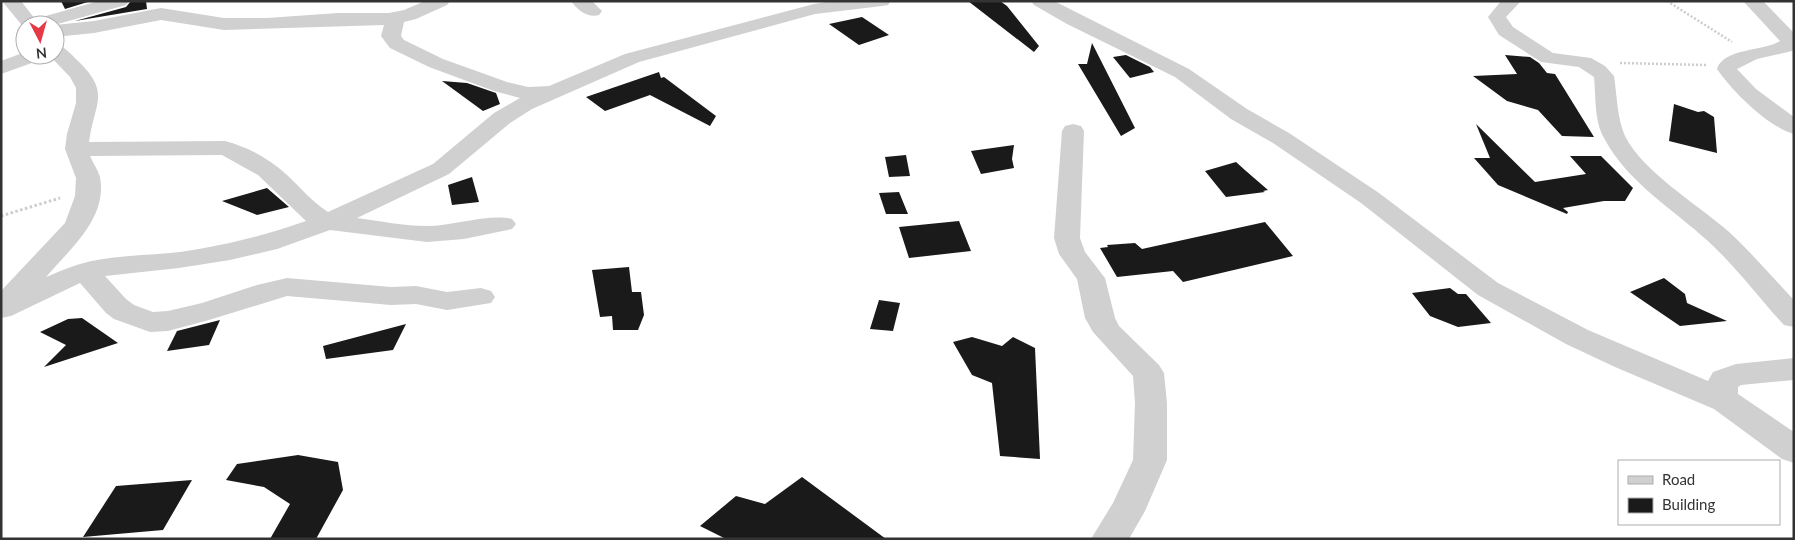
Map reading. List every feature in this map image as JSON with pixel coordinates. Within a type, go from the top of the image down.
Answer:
[{"type":"street","points":[[11,1],[20,15]]},
{"type":"street","points":[[56,15],[120,1]]},
{"type":"street","points":[[65,30],[94,27],[161,14],[224,24],[267,24],[320,20],[395,18],[410,15],[441,1]]},
{"type":"street","points":[[2,308],[85,271],[230,252],[268,243],[328,222],[437,171],[502,118],[524,104],[549,92],[612,65],[650,52],[838,1]]},
{"type":"street","points":[[814,9],[882,1]]},
{"type":"street","points":[[1040,1],[1067,17],[1182,73],[1239,114],[1281,138],[1370,198],[1488,289],[1532,315],[1585,341],[1725,401],[1794,450]]},
{"type":"street","points":[[1512,1],[1500,11],[1497,17],[1506,31],[1548,58],[1584,62],[1604,76],[1609,121],[1614,136],[1626,155],[1646,176],[1720,238],[1794,318]]},
{"type":"street","points":[[1752,1],[1768,15],[1790,41],[1785,47],[1750,54],[1728,66],[1727,69],[1733,78],[1761,103],[1794,127]]},
{"type":"street","points":[[395,18],[391,36],[397,44],[436,63],[501,86],[528,93],[549,92]]},
{"type":"street","points":[[2,308],[19,287],[77,226],[88,189],[88,177],[77,149],[80,126],[88,101],[86,87],[78,72],[65,60]]},
{"type":"street","points":[[1,68],[15,63]]},
{"type":"street","points":[[1073,131],[1067,238],[1072,254],[1091,278],[1100,318],[1108,332],[1148,373],[1152,403],[1150,460],[1127,512],[1108,539]]},
{"type":"street","points":[[77,149],[225,148],[236,152],[271,173],[305,209],[316,217],[328,222],[426,234],[464,231],[503,224]]},
{"type":"street","points":[[85,271],[116,306],[124,312],[150,322],[168,321],[209,311],[267,290],[287,287],[391,296],[416,295],[447,301],[481,297]]},
{"type":"street","points":[[1725,401],[1721,391],[1724,380],[1736,375],[1794,369]]},
{"type":"path","points":[[1667,1],[1750,54]]},
{"type":"path","points":[[1584,62],[1728,66]]},
{"type":"path","points":[[1,216],[88,189]]},
{"type":"building","points":[[61,1],[91,1],[65,9]]},
{"type":"building","points":[[131,1],[146,1],[147,9],[75,21],[126,7]]},
{"type":"building","points":[[968,1],[1000,1],[1007,6],[1039,46],[1034,52]]},
{"type":"building","points":[[862,17],[889,35],[859,45],[829,24]]},
{"type":"building","points":[[1092,43],[1135,128],[1121,136],[1078,64],[1087,64]]},
{"type":"building","points":[[1126,55],[1150,67],[1154,72],[1130,78],[1113,57]]},
{"type":"building","points":[[1505,55],[1530,57],[1539,63],[1547,73],[1555,74],[1594,137],[1562,136],[1538,110],[1507,101],[1473,76],[1517,74]]},
{"type":"building","points":[[659,72],[661,78],[664,77],[716,116],[710,126],[650,95],[605,111],[586,97]]},
{"type":"building","points":[[442,81],[467,83],[496,93],[500,104],[483,111]]},
{"type":"building","points":[[1674,104],[1698,112],[1704,111],[1714,117],[1717,153],[1669,141]]},
{"type":"building","points":[[1476,124],[1535,182],[1586,174],[1570,156],[1601,156],[1633,188],[1625,201],[1604,201],[1563,208],[1568,212],[1567,214],[1498,185],[1474,158],[1490,158]]},
{"type":"building","points":[[1014,145],[1012,159],[1014,168],[981,174],[971,151]]},
{"type":"building","points":[[906,155],[910,176],[889,177],[885,157]]},
{"type":"building","points":[[1236,162],[1268,190],[1226,197],[1205,171]]},
{"type":"building","points":[[472,177],[479,202],[452,205],[448,185]]},
{"type":"building","points":[[267,188],[289,207],[257,215],[222,201]]},
{"type":"building","points":[[899,192],[908,214],[886,214],[879,193]]},
{"type":"building","points":[[959,221],[971,251],[909,258],[899,227]]},
{"type":"building","points":[[1265,222],[1293,256],[1183,282],[1173,271],[1117,277],[1100,248],[1108,247],[1107,245],[1135,243],[1142,249]]},
{"type":"building","points":[[629,267],[632,292],[641,292],[644,315],[638,330],[613,330],[612,316],[600,317],[592,270]]},
{"type":"building","points":[[1664,278],[1685,294],[1687,303],[1727,321],[1680,326],[1630,292]]},
{"type":"building","points":[[1450,288],[1458,294],[1466,294],[1491,323],[1458,327],[1430,316],[1412,293]]},
{"type":"building","points":[[879,300],[900,303],[893,331],[870,329]]},
{"type":"building","points":[[82,318],[118,343],[44,367],[66,345],[40,332],[68,319]]},
{"type":"building","points":[[220,320],[209,345],[167,351],[177,331]]},
{"type":"building","points":[[406,324],[393,350],[326,359],[323,346]]},
{"type":"building","points":[[972,337],[1002,346],[1013,337],[1035,348],[1040,459],[1000,456],[992,383],[972,375],[953,342]]},
{"type":"building","points":[[298,455],[338,462],[343,490],[316,539],[270,539],[290,504],[264,487],[226,480],[237,464]]},
{"type":"building","points":[[802,477],[886,539],[726,539],[700,526],[736,496],[765,504]]},
{"type":"building","points":[[192,480],[163,530],[83,537],[116,486]]}]
